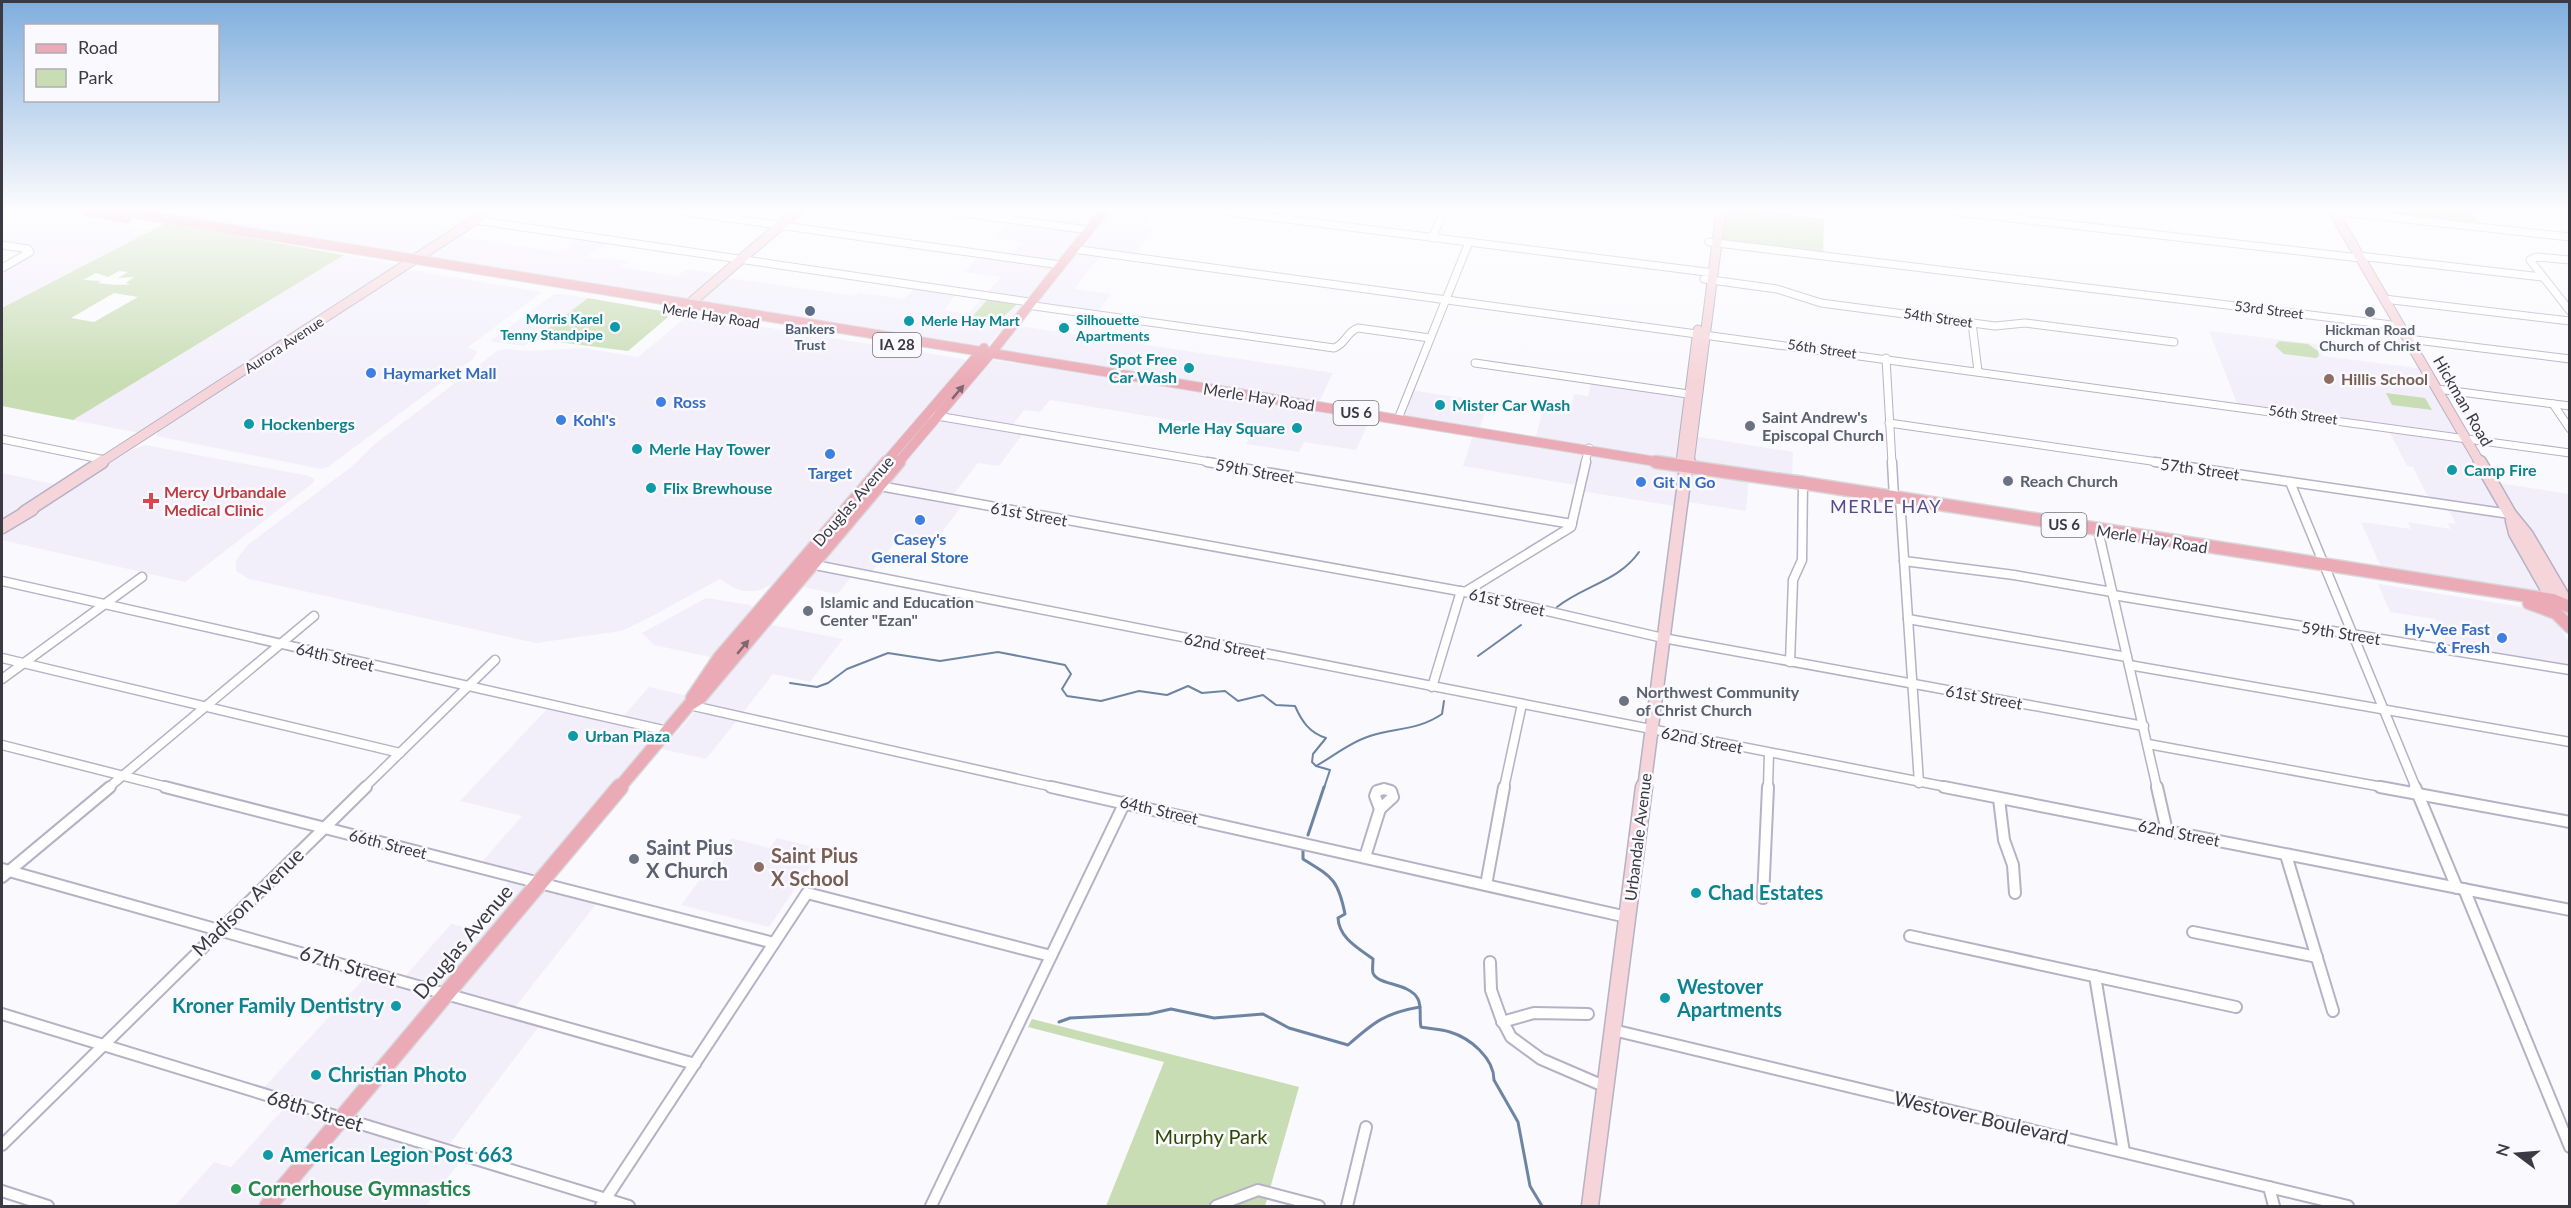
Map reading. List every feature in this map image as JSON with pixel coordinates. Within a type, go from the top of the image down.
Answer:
[{"type":"main road","name":"Merle Hay Road","points":[[436,267],[2565,605]]},
{"type":"main road","name":"Douglas Avenue","points":[[268,1206],[689,705],[700,698],[806,563],[1058,267]]},
{"type":"main road","name":"Merle Hay Road","points":[[2324,566],[2521,602]]},
{"type":"main road","name":"US 6","points":[[2521,602],[2550,610],[2568,625]]},
{"type":"street","name":"Aurora Avenue","points":[[2,527],[78,481],[79,477],[402,267]]},
{"type":"street","points":[[683,308],[731,267]]},
{"type":"street","points":[[789,267],[1334,348],[1342,345],[1350,331],[1358,328],[1430,338]]},
{"type":"street","name":"56th Street","points":[[1213,267],[2570,453]]},
{"type":"street","points":[[1398,419],[1459,267]]},
{"type":"street","name":"54th Street","points":[[1648,267],[1777,289],[1821,303],[2000,326],[2025,322],[2174,342]]},
{"type":"street","name":"Urbandale Avenue","points":[[1590,1206],[1710,267]]},
{"type":"street","name":"53rd Street","points":[[1921,267],[2400,326]]},
{"type":"street","name":"Hickman Road","points":[[2365,267],[2510,514],[2516,533],[2565,605],[2568,625]]},
{"type":"street","points":[[2459,267],[2542,276]]},
{"type":"street","points":[[2536,267],[2570,311]]},
{"type":"street","points":[[2384,299],[2570,321]]},
{"type":"street","points":[[1972,322],[1978,371]]},
{"type":"street","points":[[2408,339],[2570,359]]},
{"type":"street","points":[[1886,358],[1889,423],[1904,561],[1919,783]]},
{"type":"street","points":[[1475,363],[1694,395]]},
{"type":"street","points":[[2437,389],[2570,406]]},
{"type":"street","points":[[2553,404],[2570,429]]},
{"type":"street","name":"59th Street","points":[[930,416],[1572,524]]},
{"type":"street","name":"57th Street","points":[[1889,423],[2510,514]]},
{"type":"street","points":[[2,439],[105,460]]},
{"type":"street","points":[[1432,687],[1463,592],[1568,530],[1572,524],[1589,450]]},
{"type":"street","points":[[2290,482],[2418,794],[2461,889],[2570,1147]]},
{"type":"street","points":[[1790,662],[1793,580],[1802,560],[1803,483]]},
{"type":"street","name":"61st Street","points":[[874,486],[1463,592],[1663,638],[2144,726]]},
{"type":"street","points":[[2098,530],[2167,831]]},
{"type":"street","name":"59th Street","points":[[1904,561],[2014,575],[2113,594],[2570,670]]},
{"type":"street","name":"62nd Street","points":[[806,563],[2570,910]]},
{"type":"street","points":[[2,679],[142,577]]},
{"type":"street","name":"64th Street","points":[[2,581],[668,731]]},
{"type":"street","name":"Merle Hay Road","points":[[2521,602],[2565,605]]},
{"type":"street","points":[[4,872],[314,616]]},
{"type":"street","points":[[1908,619],[2383,710],[2570,742]]},
{"type":"street","points":[[2,657],[400,753]]},
{"type":"street","name":"Madison Avenue","points":[[2,1145],[495,660]]},
{"type":"street","points":[[1486,885],[1499,809],[1522,704]]},
{"type":"street","name":"64th Street","points":[[689,705],[1627,917]]},
{"type":"street","points":[[2148,744],[2570,822]]},
{"type":"street","name":"66th Street","points":[[2,745],[774,943]]},
{"type":"street","points":[[1763,898],[1769,753]]},
{"type":"street","points":[[1999,799],[2004,840],[2013,865],[2015,893]]},
{"type":"street","points":[[931,1206],[1125,802]]},
{"type":"street","points":[[1365,857],[1380,809]]},
{"type":"street","points":[[2286,855],[2333,1011]]},
{"type":"street","name":"67th Street","points":[[4,872],[220,930],[695,1064]]},
{"type":"street","points":[[603,1203],[807,893],[1051,956]]},
{"type":"street","points":[[2193,932],[2317,957]]},
{"type":"street","points":[[1910,936],[2236,1007]]},
{"type":"street","points":[[1490,962],[1488,977],[1491,989],[1510,1036],[1529,1052],[1606,1087]]},
{"type":"street","points":[[2095,976],[2124,1152]]},
{"type":"street","name":"68th Street","points":[[2,1014],[342,1119],[603,1203],[629,1206]]},
{"type":"street","points":[[1503,1022],[1531,1014],[1570,1016],[1588,1014]]},
{"type":"street","name":"Westover Boulevard","points":[[1613,1030],[2348,1206]]},
{"type":"street","points":[[1347,1206],[1366,1127]]},
{"type":"street","points":[[2269,1187],[2274,1206]]},
{"type":"street","points":[[1216,1206],[1258,1190],[1319,1206]]},
{"type":"street","points":[[2,1191],[48,1206]]},
{"type":"shaded area","points":[[3,267],[82,267],[2,309]]},
{"type":"shaded area","points":[[324,267],[403,267],[145,434],[72,420]]},
{"type":"shaded area","points":[[464,267],[622,267],[677,276],[687,269],[717,273],[715,276],[855,296],[859,293],[904,299],[914,289],[956,295],[944,310],[968,314],[1001,277],[965,272],[969,267],[1091,267],[1074,289],[1111,294],[1096,314],[1027,304],[981,352]]},
{"type":"shaded area","name":"Haymarket Mall","points":[[412,270],[542,292],[468,347],[477,352],[473,359],[328,467],[321,469],[156,436],[158,432],[364,296],[404,271]]},
{"type":"shaded area","points":[[553,295],[588,298],[524,346],[490,341]]},
{"type":"shaded area","points":[[694,316],[963,359],[967,362],[825,530],[771,585],[757,591],[744,591],[720,579],[621,631],[536,643],[249,579],[236,571],[236,560],[249,544],[351,467],[375,444],[497,351],[584,348],[638,357],[685,318]]},
{"type":"shaded area","points":[[1013,325],[1333,373],[1317,406],[1372,415],[1356,450],[1304,442],[1299,452],[1246,444],[1252,433],[1050,400],[1040,412],[1024,410],[1012,426],[1024,432],[999,466],[978,463],[950,499],[964,503],[936,540],[902,534],[868,576],[855,573],[837,594],[798,586],[986,359],[1162,384],[991,353]]},
{"type":"shaded area","points":[[2209,331],[2317,344],[2323,356],[2425,369],[2492,482],[2569,494],[2569,607],[2553,600],[2384,574],[2361,522],[2411,529],[2408,522],[2451,529],[2448,523],[2456,524],[2446,505],[2431,503],[2413,467],[2407,466],[2387,427],[2238,406]]},
{"type":"shaded area","points":[[1592,380],[1690,394],[1681,462],[1535,440],[1546,399],[1572,403],[1574,394],[1588,396]]},
{"type":"shaded area","points":[[1410,390],[1489,402],[1478,432],[1749,477],[1746,511],[1682,501],[1681,507],[1580,491],[1581,486],[1463,466],[1474,432],[1398,419]]},
{"type":"shaded area","points":[[1693,436],[1793,452],[1792,481],[1689,464]]},
{"type":"shaded area","points":[[145,445],[309,476],[314,479],[314,482],[185,582],[2,540],[2,531],[131,450]]},
{"type":"shaded area","points":[[2,473],[59,485],[2,523]]},
{"type":"shaded area","points":[[2378,584],[2535,609],[2550,615],[2557,622],[2569,643],[2569,666],[2448,646],[2435,619],[2390,612]]},
{"type":"shaded area","points":[[706,598],[750,605],[754,609],[715,658],[654,645],[642,633]]},
{"type":"shaded area","points":[[767,624],[843,639],[810,682],[773,674],[742,714],[703,704]]},
{"type":"shaded area","points":[[649,687],[688,696],[667,721],[658,725],[622,718]]},
{"type":"shaded area","points":[[548,708],[650,731],[653,736],[537,873],[529,876],[480,864],[522,816],[460,801]]},
{"type":"shaded area","points":[[695,712],[737,720],[706,759],[662,749]]},
{"type":"shaded area","name":"Saint Pius X School","points":[[731,838],[770,848],[777,838],[822,849],[769,927],[681,905]]},
{"type":"shaded area","points":[[514,876],[601,898],[512,1011],[543,1021],[445,1150],[464,1156],[426,1206],[175,1206],[214,1162],[231,1167],[289,1103],[259,1093],[370,972],[401,981],[451,924],[468,928]]},
{"type":"green space","points":[[80,267],[324,267],[73,420],[2,406],[2,308]],"holes":[[[119,271],[128,272],[118,278],[134,277],[126,283],[130,284],[83,280],[96,273],[108,277]],[[114,293],[138,297],[94,322],[71,318]]]},
{"type":"green space","points":[[588,298],[662,311],[668,317],[628,351],[534,339]]},
{"type":"green space","points":[[988,299],[1016,305],[1000,320],[973,316]]},
{"type":"green space","points":[[2279,341],[2308,344],[2318,351],[2319,356],[2316,358],[2284,354],[2275,346]]},
{"type":"green space","points":[[2386,393],[2425,398],[2432,410],[2392,405]]},
{"type":"green space","name":"Murphy Park","points":[[1032,1019],[1299,1087],[1265,1206],[1106,1206],[1164,1062],[1028,1027]]},
{"type":"waterway","points":[[1557,607],[1611,577],[1631,562],[1639,552]]},
{"type":"waterway","points":[[1478,656],[1521,625]]},
{"type":"waterway","points":[[790,683],[817,687],[828,683],[847,669],[888,653],[940,661],[998,652],[1065,665],[1071,674],[1062,689],[1067,696],[1101,701],[1139,691],[1167,695],[1188,686],[1202,693],[1225,691],[1238,701],[1263,695],[1276,705],[1295,706],[1307,726],[1326,738],[1313,754],[1312,762],[1316,766]]},
{"type":"waterway","points":[[1316,766],[1363,739],[1379,733],[1416,726],[1433,719],[1442,714],[1444,701]]},
{"type":"waterway","points":[[1316,766],[1330,770],[1324,788]]},
{"type":"waterway","points":[[1308,835],[1324,787]]},
{"type":"waterway","points":[[1303,849],[1303,859],[1327,875],[1340,893],[1345,914],[1338,918],[1346,937],[1373,959],[1373,972],[1376,977],[1414,994],[1420,1007]]},
{"type":"waterway","points":[[1059,1022],[1070,1018],[1149,1014],[1171,1009],[1214,1018],[1263,1014],[1289,1028],[1348,1045],[1381,1020],[1398,1012],[1420,1007]]},
{"type":"waterway","points":[[1420,1007],[1421,1027],[1458,1035],[1480,1050],[1490,1064],[1494,1080],[1518,1122],[1530,1186],[1542,1206]]},
{"type":"place","name":"Bankers Trust","points":[[810,311]]},
{"type":"place","name":"Hickman Road Church of Christ","points":[[2370,312]]},
{"type":"place","name":"Merle Hay Mart","points":[[909,321]]},
{"type":"place","name":"Morris Karel Tenny Standpipe","points":[[615,327]]},
{"type":"place","name":"Silhouette Apartments","points":[[1064,328]]},
{"type":"place","name":"Spot Free Car Wash","points":[[1189,368]]},
{"type":"place","name":"Haymarket Mall","points":[[371,373]]},
{"type":"place","name":"Hillis School","points":[[2329,379]]},
{"type":"place","name":"Ross","points":[[661,402]]},
{"type":"place","name":"Mister Car Wash","points":[[1440,405]]},
{"type":"place","name":"Kohl's","points":[[561,420]]},
{"type":"place","name":"Hockenbergs","points":[[249,424]]},
{"type":"place","name":"Saint Andrew's Episcopal Church","points":[[1750,426]]},
{"type":"place","name":"Merle Hay Square","points":[[1297,428]]},
{"type":"place","name":"Merle Hay Tower","points":[[637,449]]},
{"type":"place","name":"Target","points":[[830,454]]},
{"type":"place","name":"Camp Fire","points":[[2452,470]]},
{"type":"place","name":"Reach Church","points":[[2008,481]]},
{"type":"place","name":"Git N Go","points":[[1641,482]]},
{"type":"place","name":"Flix Brewhouse","points":[[651,488]]},
{"type":"place","name":"Mercy Urbandale Medical Clinic","points":[[151,501]]},
{"type":"place","name":"Casey's General Store","points":[[920,520]]},
{"type":"place","name":"Islamic and Education Center \"Ezan\"","points":[[808,611]]},
{"type":"place","name":"Hy-Vee Fast & Fresh","points":[[2502,638]]},
{"type":"place","name":"Northwest Community of Christ Church","points":[[1624,701]]},
{"type":"place","name":"Urban Plaza","points":[[573,736]]},
{"type":"place","name":"Saint Pius X Church","points":[[634,859]]},
{"type":"place","name":"Saint Pius X School","points":[[759,867]]},
{"type":"place","name":"Chad Estates","points":[[1696,893]]},
{"type":"place","name":"Westover Apartments","points":[[1665,998]]},
{"type":"place","name":"Kroner Family Dentistry","points":[[396,1006]]},
{"type":"place","name":"Christian Photo","points":[[316,1075]]},
{"type":"place","name":"American Legion Post 663","points":[[268,1155]]},
{"type":"place","name":"Cornerhouse Gymnastics","points":[[236,1189]]},
{"type":"district","name":"MERLE HAY","points":[[1886,507]]}]
